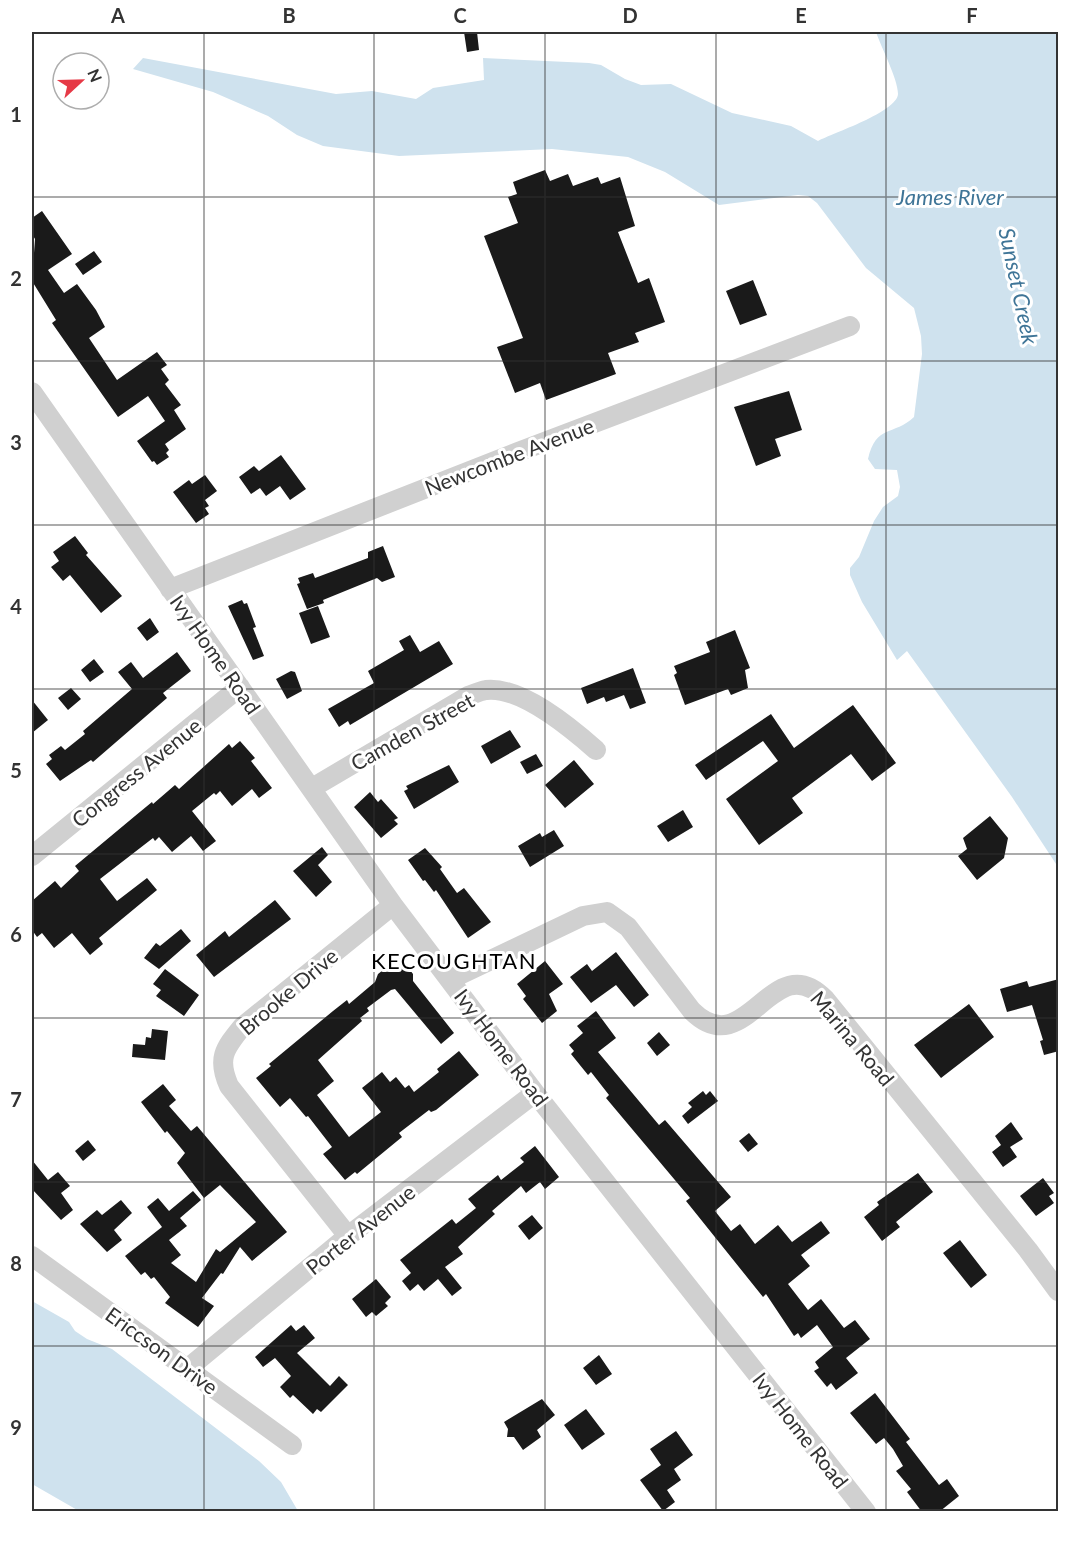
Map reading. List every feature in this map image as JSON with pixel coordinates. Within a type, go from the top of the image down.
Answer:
[{"type":"street","name":"Newcombe Avenue","points":[[170,589],[518,452],[850,326]]},
{"type":"street","name":"Ivy Home Road","points":[[32,392],[393,905],[535,1093],[866,1512]]},
{"type":"street","name":"Congress Avenue","points":[[32,856],[240,687]]},
{"type":"street","name":"Camden Street","points":[[312,788],[468,696],[487,690],[517,695],[558,720],[596,750]]},
{"type":"street","name":"Brooke Drive","points":[[348,1236],[229,1086],[222,1069],[225,1047],[242,1027],[393,905]]},
{"type":"street","name":"Marina Road","points":[[451,979],[583,916],[607,912],[628,927],[692,1011],[705,1022],[730,1025],[749,1014],[786,986],[798,983],[812,987],[825,999],[1043,1268],[1059,1291]]},
{"type":"street","name":"Porter Avenue","points":[[187,1369],[348,1236],[535,1093]]},
{"type":"street","name":"Ericcson Drive","points":[[32,1256],[292,1445]]},
{"type":"water","name":"James River","points":[[876,32],[1058,32],[1058,867],[1012,797],[907,651],[897,660],[862,602],[850,575],[850,568],[859,557],[874,521],[883,507],[898,496],[900,487],[897,470],[875,469],[868,459],[871,448],[881,435],[900,427],[914,417],[922,354],[921,336],[914,308],[866,268],[817,203],[808,196],[798,195],[719,205],[665,172],[628,157],[552,149],[399,156],[323,146],[297,135],[268,116],[213,92],[133,69],[143,58],[336,94],[372,91],[416,99],[433,88],[484,80],[483,58],[589,63],[601,65],[641,85],[671,84],[732,113],[791,126],[818,141],[876,115],[895,101],[898,94],[895,80]]},
{"type":"water","points":[[32,1301],[69,1322],[75,1331],[87,1339],[112,1349],[259,1461],[281,1482],[298,1511],[79,1511],[32,1484]]},
{"type":"building","points":[[464,32],[477,32],[479,50],[467,52]]},
{"type":"building","points":[[545,170],[550,181],[568,174],[573,186],[598,177],[601,184],[620,177],[635,226],[618,232],[638,283],[649,278],[665,322],[635,333],[639,342],[608,353],[616,374],[546,400],[540,383],[515,393],[497,347],[523,338],[484,236],[518,223],[508,197],[517,194],[513,182]]},
{"type":"building","points":[[42,211],[72,254],[48,270],[64,293],[77,284],[96,310],[105,327],[89,338],[117,380],[157,352],[167,365],[161,369],[169,380],[165,384],[181,405],[174,410],[186,429],[165,444],[169,450],[166,453],[169,457],[157,465],[154,461],[152,462],[137,441],[165,421],[148,396],[118,417],[52,323],[56,320],[32,281],[35,239],[32,234],[32,218]]},
{"type":"building","points":[[94,251],[102,262],[83,275],[75,264]]},
{"type":"building","points":[[753,280],[767,315],[740,325],[726,291]]},
{"type":"building","points":[[789,391],[802,430],[775,439],[781,456],[756,466],[734,407]]},
{"type":"building","points":[[281,455],[306,489],[290,500],[280,486],[266,496],[260,488],[251,494],[239,477],[254,466],[259,471]]},
{"type":"building","points":[[205,475],[217,491],[205,500],[209,506],[205,508],[209,514],[196,523],[173,492],[189,480],[192,484]]},
{"type":"building","points":[[75,536],[88,553],[86,555],[122,596],[101,613],[70,575],[63,581],[51,567],[59,561],[53,552]]},
{"type":"building","points":[[383,546],[395,577],[382,582],[377,578],[307,609],[297,584],[300,583],[298,578],[313,573],[315,578],[368,558],[368,552]]},
{"type":"building","points":[[242,600],[244,604],[247,603],[256,627],[253,628],[264,656],[253,660],[228,606]]},
{"type":"building","points":[[318,606],[330,637],[311,644],[299,613]]},
{"type":"building","points":[[150,618],[159,632],[147,641],[137,628]]},
{"type":"building","points":[[735,630],[750,668],[745,670],[748,688],[731,695],[728,689],[685,705],[674,675],[677,673],[674,666],[710,652],[706,642]]},
{"type":"building","points":[[410,635],[420,652],[439,641],[453,664],[350,725],[348,721],[339,727],[328,709],[374,683],[368,671],[404,650],[399,641]]},
{"type":"building","points":[[177,652],[191,671],[163,693],[167,698],[93,762],[91,760],[60,781],[46,764],[52,759],[49,755],[61,746],[65,750],[85,734],[83,731],[132,689],[118,672],[131,662],[143,678]]},
{"type":"building","points":[[94,659],[104,672],[90,682],[81,670]]},
{"type":"building","points":[[633,668],[646,703],[630,709],[624,695],[606,702],[604,697],[587,704],[581,688]]},
{"type":"building","points":[[291,671],[295,672],[302,691],[287,699],[276,679]]},
{"type":"building","points":[[71,688],[81,699],[68,710],[58,698]]},
{"type":"building","points":[[32,700],[48,720],[32,733]]},
{"type":"building","points":[[853,705],[896,763],[872,781],[851,754],[792,798],[803,813],[759,845],[726,799],[778,761],[763,741],[706,780],[695,765],[771,714],[794,748]]},
{"type":"building","points":[[510,730],[521,747],[491,764],[481,746]]},
{"type":"building","points":[[240,741],[255,758],[251,761],[272,788],[259,798],[252,789],[232,806],[220,791],[216,795],[214,793],[192,811],[216,841],[203,851],[191,836],[172,852],[159,837],[155,841],[153,838],[100,879],[117,901],[147,878],[157,890],[99,938],[103,944],[90,955],[72,933],[54,948],[42,933],[37,937],[32,930],[32,901],[55,881],[61,888],[79,871],[75,866],[152,802],[153,804],[175,785],[179,789],[229,744],[232,748]]},
{"type":"building","points":[[536,754],[543,766],[527,774],[520,762]]},
{"type":"building","points":[[574,760],[594,784],[565,808],[545,785]]},
{"type":"building","points":[[449,765],[459,782],[414,809],[404,791],[408,789],[406,786]]},
{"type":"building","points":[[370,792],[378,802],[381,799],[398,818],[394,820],[398,824],[381,838],[354,807]]},
{"type":"building","points":[[683,810],[693,827],[668,842],[657,826]]},
{"type":"building","points":[[990,816],[1008,838],[1004,858],[977,880],[958,856],[967,849],[963,838]]},
{"type":"building","points":[[554,830],[564,846],[530,867],[518,846],[540,833],[542,837]]},
{"type":"building","points":[[322,847],[328,855],[318,865],[332,882],[316,897],[293,871]]},
{"type":"building","points":[[425,848],[442,867],[440,869],[457,893],[464,888],[491,922],[468,938],[436,890],[434,892],[425,880],[423,881],[408,860]]},
{"type":"building","points":[[275,900],[291,919],[214,977],[196,955],[225,931],[229,937]]},
{"type":"building","points":[[181,929],[191,941],[159,969],[144,958],[156,943],[160,946]]},
{"type":"building","points":[[616,952],[649,995],[634,1007],[616,985],[591,1003],[570,977],[587,964],[592,971]]},
{"type":"building","points":[[400,957],[413,974],[413,981],[454,1033],[441,1044],[395,989],[391,990],[367,1008],[369,1011],[360,1018],[362,1021],[318,1060],[334,1081],[317,1095],[349,1137],[381,1112],[362,1088],[382,1072],[390,1082],[396,1077],[405,1088],[409,1085],[414,1092],[439,1072],[437,1069],[459,1051],[479,1075],[436,1110],[431,1112],[429,1110],[399,1133],[402,1137],[357,1174],[355,1172],[345,1180],[323,1154],[332,1147],[308,1116],[306,1117],[290,1098],[280,1107],[256,1078],[271,1066],[269,1064],[333,1011],[347,1000],[349,1004],[375,982],[378,974]]},
{"type":"building","points":[[545,961],[563,984],[549,994],[557,1011],[542,1023],[523,999],[526,996],[517,984]]},
{"type":"building","points":[[165,969],[199,995],[184,1016],[156,996],[161,990],[153,984]]},
{"type":"building","points":[[1059,979],[1059,1051],[1044,1055],[1040,1041],[1043,1040],[1032,1005],[1007,1012],[1000,989],[1027,981],[1029,987]]},
{"type":"building","points":[[969,1004],[994,1037],[941,1078],[914,1045]]},
{"type":"building","points":[[596,1011],[616,1038],[598,1052],[659,1125],[665,1120],[731,1197],[715,1211],[731,1231],[740,1224],[755,1244],[778,1225],[792,1242],[821,1221],[830,1233],[801,1255],[810,1266],[788,1284],[808,1310],[821,1299],[844,1328],[855,1320],[870,1339],[846,1358],[858,1373],[836,1390],[831,1383],[827,1387],[814,1371],[819,1368],[815,1362],[833,1347],[817,1325],[801,1338],[798,1333],[794,1336],[766,1294],[763,1297],[686,1201],[690,1198],[606,1098],[609,1095],[591,1072],[588,1075],[571,1054],[574,1051],[569,1045],[583,1033],[577,1026]]},
{"type":"building","points":[[152,1029],[168,1031],[165,1060],[132,1057],[133,1044],[145,1045],[146,1037],[151,1038]]},
{"type":"building","points":[[659,1032],[670,1045],[657,1056],[647,1043]]},
{"type":"building","points":[[163,1084],[176,1100],[169,1106],[191,1131],[197,1126],[287,1232],[252,1261],[240,1247],[223,1274],[221,1273],[202,1298],[214,1306],[198,1327],[165,1303],[170,1297],[154,1277],[151,1279],[145,1272],[141,1275],[125,1256],[162,1227],[147,1207],[158,1198],[169,1211],[193,1191],[201,1200],[180,1218],[187,1226],[169,1240],[181,1255],[171,1263],[196,1282],[216,1249],[220,1252],[256,1222],[220,1185],[204,1198],[177,1163],[185,1153],[167,1131],[165,1133],[141,1102]]},
{"type":"building","points":[[703,1091],[706,1095],[710,1091],[718,1101],[688,1124],[682,1116],[692,1107],[688,1103]]},
{"type":"building","points":[[1011,1122],[1023,1139],[1010,1147],[1017,1157],[1003,1167],[992,1152],[1001,1145],[995,1136]]},
{"type":"building","points":[[749,1133],[758,1144],[748,1152],[739,1141]]},
{"type":"building","points":[[88,1140],[96,1150],[83,1161],[75,1151]]},
{"type":"building","points":[[535,1146],[559,1177],[545,1189],[540,1182],[526,1193],[521,1186],[492,1211],[495,1214],[458,1247],[463,1254],[445,1267],[462,1288],[452,1296],[438,1279],[424,1291],[418,1284],[410,1291],[402,1281],[411,1273],[400,1260],[452,1219],[456,1224],[476,1208],[468,1199],[498,1175],[501,1180],[524,1162],[520,1158]]},
{"type":"building","points":[[32,1160],[48,1180],[58,1172],[70,1186],[61,1193],[73,1210],[61,1220],[32,1189]]},
{"type":"building","points":[[918,1173],[933,1192],[896,1222],[900,1227],[882,1241],[864,1217],[879,1205],[877,1202]]},
{"type":"building","points":[[1043,1178],[1054,1193],[1049,1196],[1054,1203],[1036,1216],[1020,1196]]},
{"type":"building","points":[[121,1200],[132,1213],[114,1230],[122,1240],[107,1252],[80,1224],[97,1210],[102,1215]]},
{"type":"building","points":[[532,1215],[543,1228],[529,1240],[518,1226]]},
{"type":"building","points":[[960,1240],[987,1275],[971,1288],[943,1253]]},
{"type":"building","points":[[376,1279],[391,1297],[385,1303],[388,1306],[376,1316],[372,1312],[366,1317],[352,1299]]},
{"type":"building","points":[[291,1325],[296,1331],[304,1325],[315,1338],[297,1353],[330,1386],[339,1376],[348,1385],[321,1412],[317,1409],[313,1414],[293,1395],[290,1398],[280,1387],[291,1376],[275,1358],[263,1367],[255,1357]]},
{"type":"building","points":[[599,1355],[612,1374],[596,1385],[583,1368]]},
{"type":"building","points":[[875,1393],[910,1439],[906,1442],[939,1485],[947,1479],[959,1496],[939,1512],[922,1512],[907,1492],[911,1489],[896,1471],[903,1466],[893,1449],[884,1438],[876,1444],[850,1413]]},
{"type":"building","points":[[542,1399],[555,1415],[537,1430],[541,1437],[523,1450],[514,1437],[507,1437],[508,1429],[504,1422]]},
{"type":"building","points":[[586,1409],[605,1434],[582,1450],[564,1425]]},
{"type":"building","points":[[676,1431],[693,1455],[674,1469],[681,1480],[667,1490],[675,1502],[663,1511],[640,1480],[661,1465],[650,1449]]},
{"type":"district","name":"KECOUGHTAN","points":[[454,960]]},
{"type":"water label","name":"Sunset Creek","points":[[1019,286]]}]
